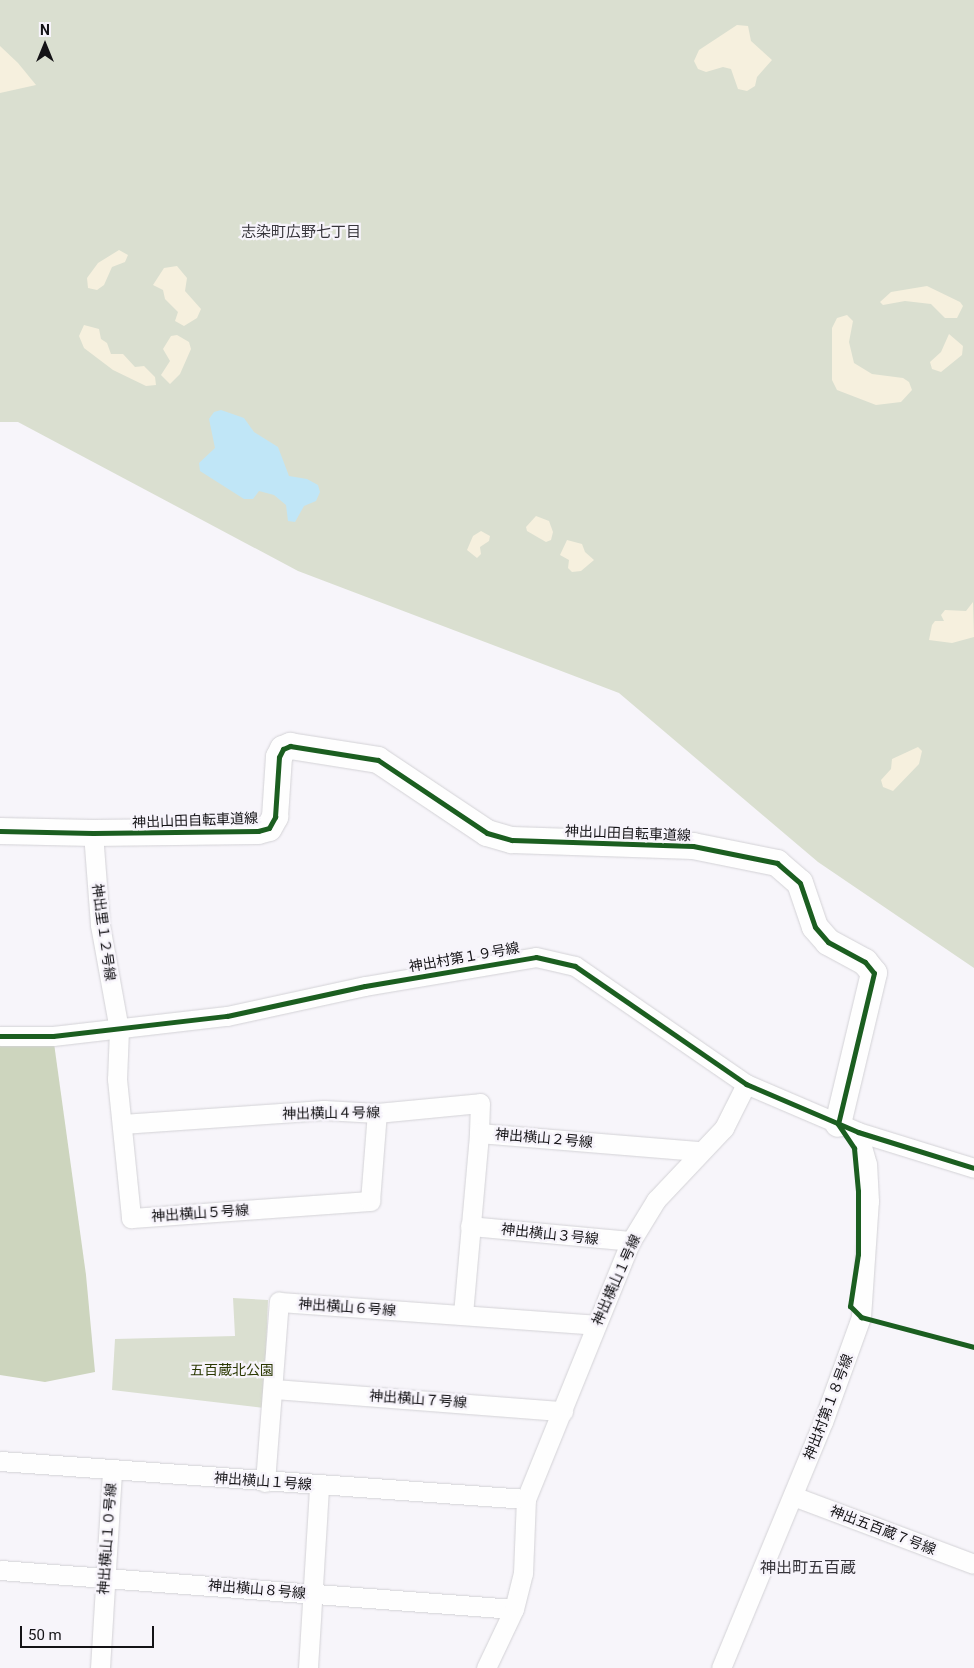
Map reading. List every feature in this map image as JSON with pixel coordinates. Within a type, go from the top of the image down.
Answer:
[{"type":"main road","name":"神出山田自転車道線","points":[[0,831],[93,833],[258,831],[269,828],[275,817],[279,757],[283,749],[290,746],[378,760],[487,833],[512,840],[693,846],[777,863],[800,883],[815,927],[828,942],[865,962],[874,973],[848,1128]]},
{"type":"street","name":"神出里１２号線","points":[[93,833],[100,925],[118,1030]]},
{"type":"street","name":"神出村第１９号線","points":[[0,1036],[53,1036],[227,1016],[365,986],[536,957],[575,966],[746,1084],[848,1128],[974,1168]]},
{"type":"street","name":"神出横山５号線","points":[[118,1030],[117,1079],[131,1218],[370,1201],[377,1113]]},
{"type":"street","name":"神出横山１号線","points":[[486,1668],[514,1609],[523,1573],[526,1499],[631,1242],[656,1200],[700,1151],[724,1128],[746,1084]]},
{"type":"street","name":"神出横山４号線","points":[[122,1124],[324,1110],[377,1113],[480,1103],[479,1133]]},
{"type":"street","name":"神出村第１８号線","points":[[721,1668],[792,1496],[861,1317],[869,1201],[868,1164],[848,1128]]},
{"type":"street","name":"神出横山２号線","points":[[463,1314],[479,1133],[700,1151]]},
{"type":"street","name":"神出横山３号線","points":[[470,1226],[631,1242]]},
{"type":"street","name":"神出横山６号線","points":[[265,1482],[274,1389],[279,1302],[596,1325]]},
{"type":"street","name":"神出横山７号線","points":[[274,1389],[563,1412]]},
{"type":"street","name":"神出横山１号線","points":[[0,1461],[319,1486],[526,1499]]},
{"type":"street","name":"神出横山１０号線","points":[[100,1668],[112,1470]]},
{"type":"street","points":[[308,1668],[319,1486]]},
{"type":"street","name":"神出五百蔵７号線","points":[[792,1496],[974,1564]]},
{"type":"street","name":"神出横山８号線","points":[[0,1570],[514,1609]]},
{"type":"green space","points":[[0,0],[974,0],[974,968],[818,862],[619,693],[298,571],[18,422],[0,422]]},
{"type":"green space","points":[[53,1036],[86,1275],[95,1372],[45,1382],[0,1375],[0,1044]]},
{"type":"green space","name":"五百蔵北公園","points":[[233,1298],[268,1300],[264,1408],[112,1390],[115,1339],[235,1336]]},
{"type":"sand","points":[[737,25],[748,26],[751,41],[772,60],[757,77],[755,86],[747,91],[738,89],[731,69],[723,67],[706,72],[698,69],[694,61],[699,50]]},
{"type":"sand","points":[[0,46],[18,63],[36,85],[0,93]]},
{"type":"sand","points":[[119,250],[128,255],[125,262],[112,267],[104,285],[97,290],[88,288],[87,278],[98,263]]},
{"type":"sand","points":[[177,266],[187,278],[185,291],[201,309],[197,318],[184,326],[175,321],[178,312],[165,299],[163,290],[153,285],[164,268]]},
{"type":"sand","points":[[927,286],[960,302],[963,306],[957,318],[945,318],[931,304],[905,301],[883,305],[880,302],[891,292]]},
{"type":"sand","points":[[847,315],[853,321],[849,342],[854,363],[872,374],[903,378],[909,382],[912,390],[901,402],[876,405],[837,390],[832,380],[832,328],[837,318]]},
{"type":"sand","points":[[84,325],[99,329],[101,339],[107,343],[111,354],[123,354],[135,367],[144,366],[155,377],[156,385],[146,386],[113,370],[84,348],[79,336]]},
{"type":"sand","points":[[949,334],[963,346],[962,355],[941,372],[932,369],[930,362],[941,352]]},
{"type":"sand","points":[[177,335],[189,342],[191,349],[180,374],[170,384],[161,375],[170,361],[163,349],[171,336]]},
{"type":"sand","points":[[536,516],[549,521],[553,532],[551,540],[546,542],[527,531],[526,527]]},
{"type":"sand","points":[[481,531],[490,536],[489,541],[480,547],[481,554],[477,558],[467,550],[473,536]]},
{"type":"sand","points":[[567,540],[582,544],[585,552],[594,560],[581,571],[572,572],[568,568],[569,560],[560,555]]},
{"type":"sand","points":[[973,602],[974,637],[952,643],[929,640],[932,625],[935,621],[944,621],[941,615],[945,610],[966,611]]},
{"type":"sand","points":[[918,747],[922,751],[919,764],[893,791],[883,787],[881,780],[891,769],[892,759]]},
{"type":"water","points":[[221,410],[244,418],[254,432],[278,447],[289,476],[307,479],[318,485],[320,492],[316,501],[304,506],[295,522],[288,521],[286,505],[274,495],[259,491],[253,499],[244,499],[200,471],[199,463],[215,448],[209,419],[214,412]]},
{"type":"cycle path","points":[[0,831],[93,833],[258,831],[269,828],[275,817],[279,757],[283,749],[290,746],[378,760],[487,833],[512,840],[693,846],[777,863],[800,883],[815,927],[828,942],[865,962],[874,973],[838,1124],[854,1148],[858,1191],[858,1254],[850,1306],[861,1317],[974,1347]]},
{"type":"cycle path","points":[[0,1036],[53,1036],[227,1016],[365,986],[536,957],[575,966],[746,1084],[858,1132],[974,1168]]},
{"type":"district","name":"志染町広野七丁目","points":[[301,233]]},
{"type":"district","name":"神出町五百蔵","points":[[808,1568]]}]
